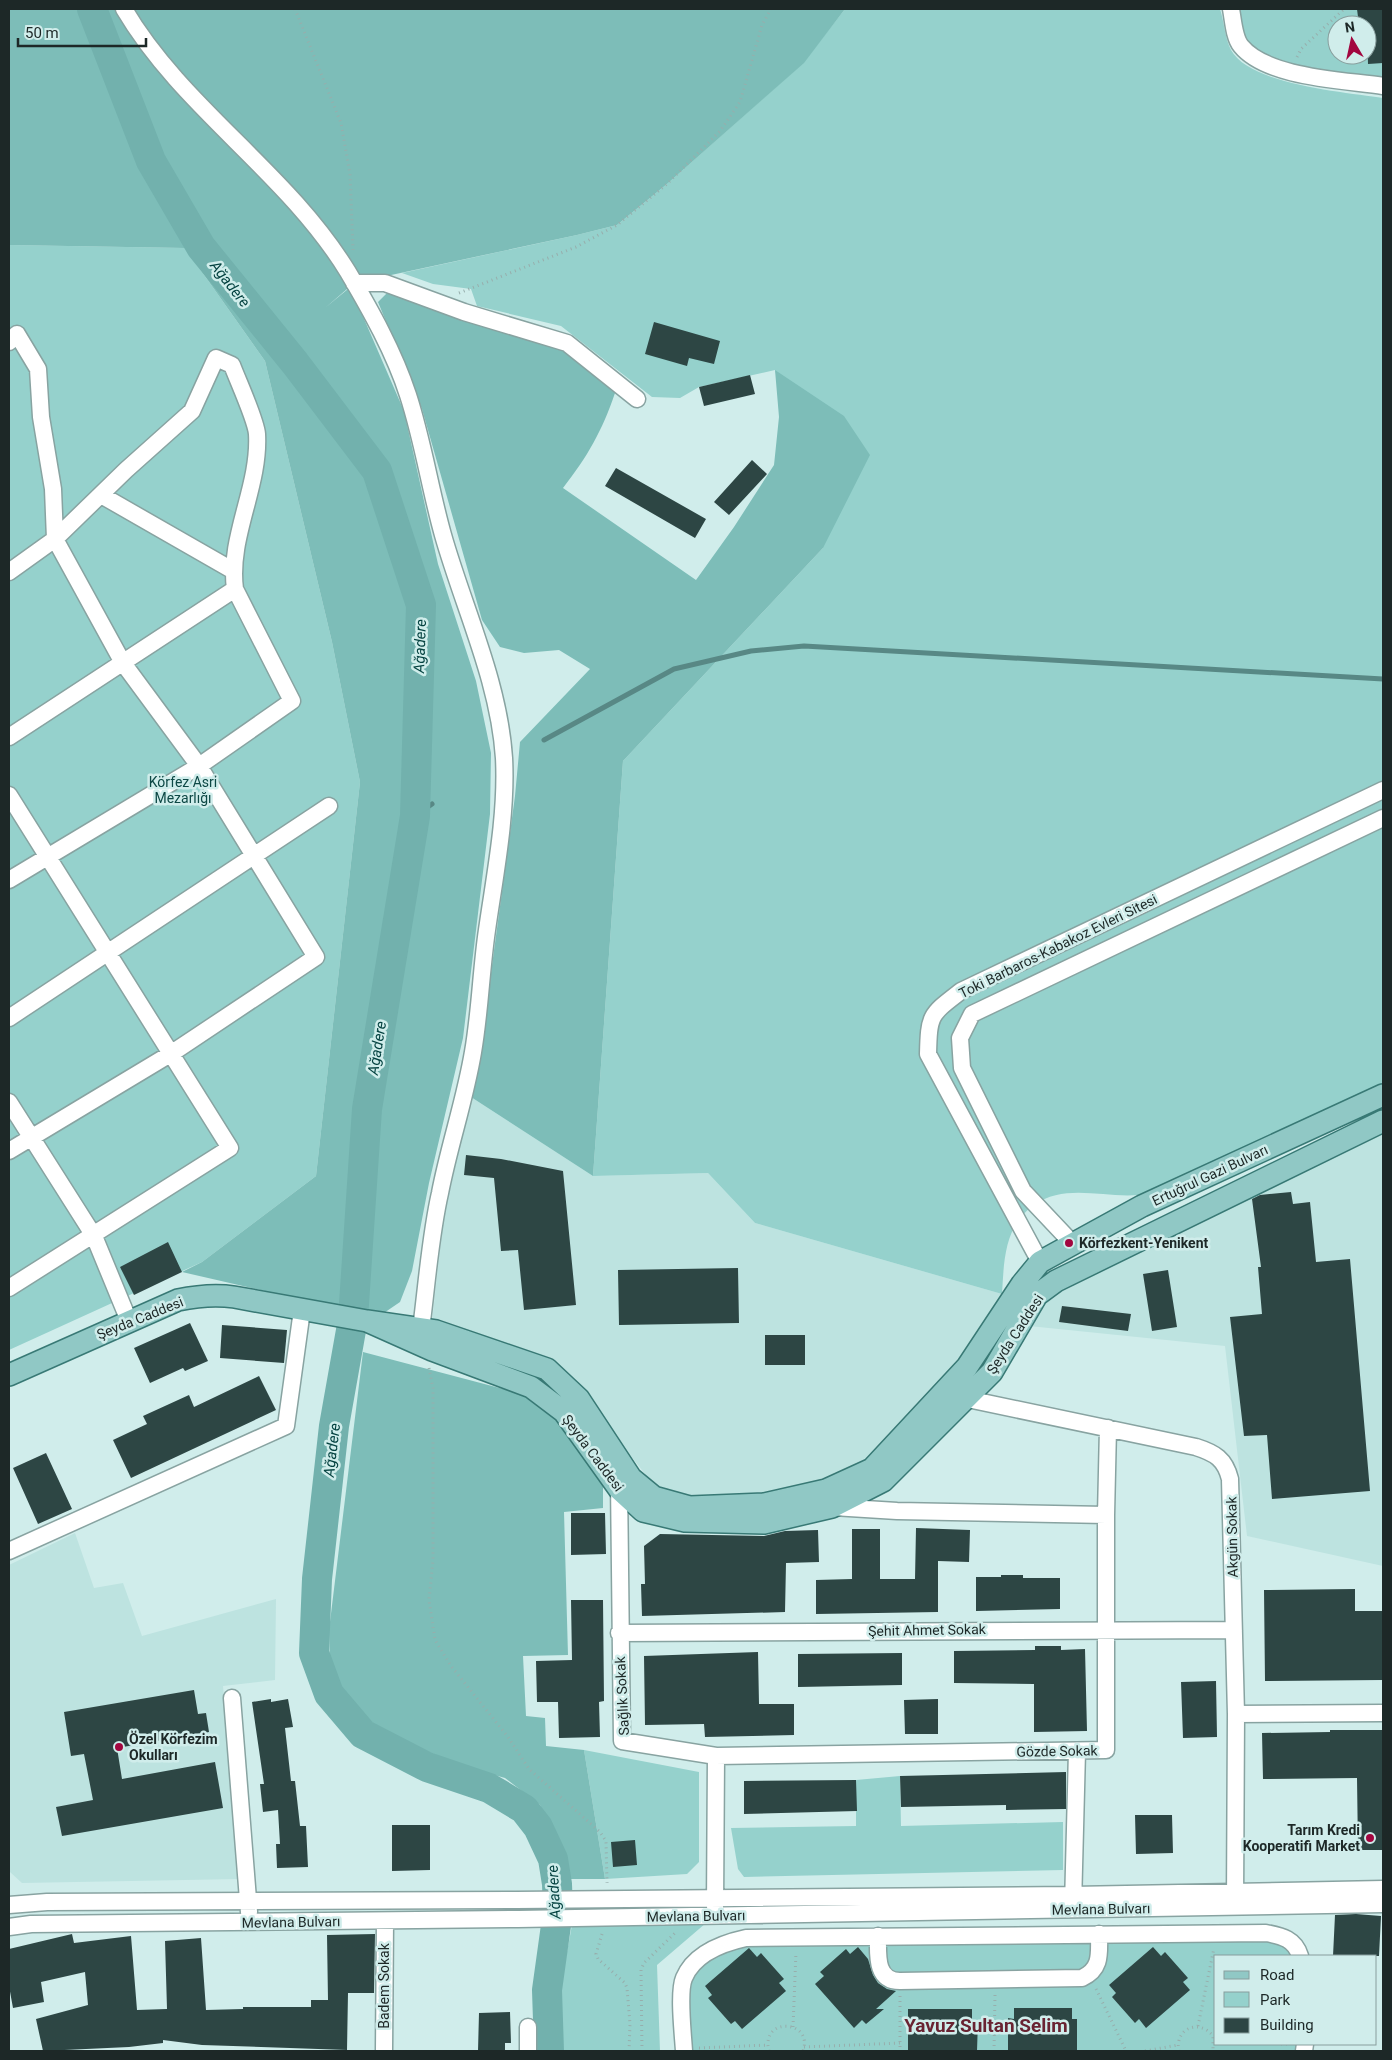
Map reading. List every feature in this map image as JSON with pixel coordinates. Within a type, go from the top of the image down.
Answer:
[{"type":"main road","name":"Ertuğrul Gazi Bulvarı","points":[[1040,1262],[1142,1206],[1383,1095]]},
{"type":"main road","name":"Ertuğrul Gazi Bulvarı","points":[[1088,1266],[1383,1121]]},
{"type":"main road","name":"Şeyda Caddesi","points":[[425,1341],[436,1331],[547,1368],[579,1399],[631,1478],[654,1497],[690,1507],[764,1504],[829,1498],[872,1469],[967,1366],[1022,1284],[1040,1262]]},
{"type":"main road","name":"Şeyda Caddesi","points":[[9,1374],[178,1300],[207,1295],[234,1297],[367,1321],[425,1341],[531,1387],[564,1412],[619,1489],[643,1510],[685,1521],[764,1523],[829,1498],[883,1481],[992,1372],[1037,1295],[1056,1281],[1088,1266]]},
{"type":"street","points":[[124,9],[141,37],[184,90],[289,195],[345,267],[386,342],[407,392],[424,448],[443,534],[480,647],[496,710],[504,754],[501,832],[482,966],[474,1050],[462,1108],[439,1194],[425,1341]]},
{"type":"street","points":[[1231,9],[1240,45],[1262,62],[1292,72],[1383,86]]},
{"type":"street","points":[[354,283],[384,283],[567,343],[637,398]]},
{"type":"street","points":[[9,342],[17,334],[38,369],[41,417],[53,489],[56,539],[123,662],[199,766],[316,957],[172,1053],[9,1152]]},
{"type":"street","points":[[9,572],[56,539],[192,411],[216,358],[232,365],[257,432],[254,469],[232,570],[235,589],[292,702],[199,766],[9,880]]},
{"type":"street","points":[[101,495],[232,570]]},
{"type":"street","points":[[9,737],[235,589]]},
{"type":"street","name":"Toki Barbaros-Kabakoz Evleri Sitesi","points":[[1040,1262],[928,1054],[929,1030],[934,1012],[961,991],[1383,790]]},
{"type":"street","points":[[9,795],[49,856],[230,1148],[94,1236],[9,1288]]},
{"type":"street","points":[[9,1018],[109,953],[253,854],[328,806]]},
{"type":"street","name":"Toki Barbaros-Kabakoz Evleri Sitesi","points":[[1073,1244],[1022,1191],[962,1068],[960,1038],[972,1014],[1383,818]]},
{"type":"street","points":[[9,1102],[94,1236],[129,1321]]},
{"type":"street","points":[[9,1551],[286,1426],[302,1310]]},
{"type":"street","name":"Akgün Sokak","points":[[941,1394],[1196,1447],[1216,1455],[1227,1466],[1230,1479],[1236,1714],[1235,1899]]},
{"type":"street","name":"Gözde Sokak","points":[[716,1756],[1106,1750],[1108,1428]]},
{"type":"street","name":"Sağlık Sokak","points":[[618,1458],[622,1741],[716,1756]]},
{"type":"street","points":[[829,1498],[897,1511],[1106,1515]]},
{"type":"street","name":"Şehit Ahmet Sokak","points":[[620,1633],[1106,1629],[1234,1630]]},
{"type":"street","points":[[232,1698],[249,1922]]},
{"type":"street","points":[[1236,1714],[1383,1713]]},
{"type":"street","points":[[1073,1902],[1076,1751]]},
{"type":"street","points":[[715,1915],[716,1756]]},
{"type":"street","name":"Mevlana Bulvarı","points":[[9,1927],[31,1924],[385,1921],[715,1915],[1073,1902],[1235,1899],[1383,1889]]},
{"type":"street","name":"Mevlana Bulvarı","points":[[9,1905],[47,1902],[516,1900],[714,1897],[1073,1902]]},
{"type":"street","name":"Mevlana Bulvarı","points":[[1235,1899],[1383,1904]]},
{"type":"street","name":"Badem Sokak","points":[[384,2051],[385,1921]]},
{"type":"street","points":[[684,2050],[682,1987],[684,1978],[691,1967],[711,1950],[726,1942],[746,1938],[1266,1933],[1280,1935],[1292,1941],[1299,1955]]},
{"type":"street","points":[[878,1936],[880,1969],[892,1981],[900,1981],[1082,1978],[1089,1975],[1096,1968],[1099,1960],[1099,1934]]},
{"type":"street","points":[[528,2027],[528,2051]]},
{"type":"path","points":[[295,9],[341,123],[350,174],[353,253]]},
{"type":"path","points":[[435,301],[494,281],[576,247],[616,225],[667,184],[720,131],[740,102],[762,25],[771,9]]},
{"type":"path","points":[[1292,72],[1301,49],[1344,9]]},
{"type":"path","points":[[425,1341],[433,1388],[433,1560],[429,1600],[435,1640],[451,1666],[508,1737],[529,1769],[600,1832],[606,1841],[608,1898]]},
{"type":"path","points":[[607,1917],[596,1954],[601,1963],[624,1983],[627,1988],[630,2024],[629,2051]]},
{"type":"path","points":[[642,2051],[641,1970],[644,1963],[678,1930]]},
{"type":"path","points":[[1198,2026],[1217,1933]]},
{"type":"path","points":[[793,2027],[797,1937]]},
{"type":"path","points":[[1089,1975],[1126,2051]]},
{"type":"path","points":[[994,2051],[996,1979]]},
{"type":"path","points":[[900,1981],[900,2051]]},
{"type":"path","points":[[769,2051],[768,2045],[771,2033],[775,2029],[787,2025],[793,2027],[802,2035],[803,2049],[900,2043]]},
{"type":"path","points":[[1179,2051],[1178,2039],[1186,2029],[1198,2026],[1209,2031],[1214,2040]]},
{"type":"path","points":[[684,2050],[768,2045]]},
{"type":"path","points":[[1145,2051],[1178,2045]]},
{"type":"shaded area","points":[[9,9],[845,9],[804,63],[667,184],[617,225],[354,283],[325,308],[348,289],[358,305],[404,411],[438,564],[476,681],[491,753],[490,814],[463,1038],[429,1183],[412,1271],[400,1302],[378,1317],[182,1272],[202,1262],[316,1176],[360,782],[332,642],[265,361],[185,248],[9,245]]},
{"type":"shaded area","points":[[387,293],[559,347],[615,393],[594,443],[563,488],[696,580],[734,527],[774,465],[779,417],[775,370],[844,416],[870,455],[823,548],[623,761],[593,1176],[471,1097],[482,1039],[515,796],[520,742],[590,669],[559,650],[524,653],[500,647],[482,620],[422,409],[378,302]]},
{"type":"shaded area","points":[[471,1097],[593,1176],[708,1173],[755,1223],[1002,1294],[959,1358],[868,1461],[834,1477],[762,1497],[684,1498],[657,1489],[611,1431],[591,1398],[554,1365],[432,1322],[443,1220]]},
{"type":"shaded area","points":[[1383,1131],[1383,1566],[1247,1536],[1225,1346],[1029,1326],[1049,1297]]},
{"type":"shaded area","points":[[363,1352],[534,1397],[554,1414],[603,1476],[603,1508],[564,1512],[568,1655],[523,1656],[526,1716],[545,1718],[546,1746],[584,1750],[605,1879],[567,1879],[540,1805],[505,1778],[459,1765],[383,1732],[348,1701],[330,1670],[329,1630]]},
{"type":"shaded area","name":"Özel Körfezim Okulları","points":[[75,1533],[94,1588],[123,1583],[142,1636],[276,1599],[275,1680],[223,1686],[240,1879],[22,1883],[10,1872],[9,1565]]},
{"type":"green space","points":[[845,9],[1220,9],[1227,41],[1231,50],[1241,62],[1278,79],[1300,85],[1383,98],[1383,1083],[1144,1194],[1071,1193],[1046,1198],[1024,1214],[1011,1234],[1005,1257],[1002,1294],[755,1223],[708,1173],[593,1176],[623,761],[823,548],[775,370],[699,387],[680,398],[652,397],[561,326],[477,306],[471,289],[433,284],[402,273],[617,225],[667,184],[803,63]]},
{"type":"green space","points":[[1236,9],[1383,9],[1383,79],[1294,65],[1266,56],[1244,42]]},
{"type":"green space","name":"Körfez Asri Mezarlığı","points":[[9,245],[185,248],[265,361],[332,642],[360,782],[316,1176],[202,1262],[9,1350]]},
{"type":"green space","points":[[584,1750],[699,1772],[699,1862],[687,1874],[605,1879]]},
{"type":"green space","points":[[900,1776],[901,1826],[1063,1822],[1063,1870],[744,1877],[738,1869],[731,1828],[856,1826],[856,1780]]},
{"type":"green space","points":[[706,1923],[657,1965],[660,2051],[562,2051],[559,2003],[572,1925]]},
{"type":"green space","points":[[1266,1933],[1299,1955],[1214,1955],[1214,2045],[1305,2045],[1304,2051],[684,2051],[684,1978],[727,1942]]},
{"type":"building","points":[[1357,9],[1383,9],[1383,63],[1377,63],[1377,15],[1358,15]]},
{"type":"building","points":[[654,322],[720,341],[714,364],[689,358],[687,366],[645,354]]},
{"type":"building","points":[[750,375],[755,394],[704,406],[699,387]]},
{"type":"building","points":[[752,460],[767,474],[729,515],[714,502]]},
{"type":"building","points":[[616,468],[706,519],[695,538],[605,486]]},
{"type":"building","points":[[466,1155],[501,1159],[563,1171],[576,1305],[524,1310],[518,1250],[501,1251],[494,1178],[464,1175]]},
{"type":"building","points":[[1291,1192],[1293,1204],[1310,1202],[1316,1262],[1350,1259],[1370,1491],[1272,1499],[1267,1435],[1244,1436],[1230,1317],[1262,1314],[1258,1267],[1261,1267],[1252,1199],[1260,1195]]},
{"type":"building","points":[[168,1242],[182,1272],[134,1295],[120,1267]]},
{"type":"building","points":[[738,1268],[739,1323],[619,1325],[618,1270]]},
{"type":"building","points":[[1168,1270],[1177,1327],[1152,1331],[1143,1274]]},
{"type":"building","points":[[1062,1306],[1131,1314],[1128,1331],[1059,1322]]},
{"type":"building","points":[[190,1323],[208,1361],[185,1371],[183,1368],[150,1383],[134,1348]]},
{"type":"building","points":[[222,1325],[287,1330],[284,1363],[220,1358]]},
{"type":"building","points":[[765,1335],[805,1335],[805,1365],[765,1365]]},
{"type":"building","points":[[259,1376],[276,1410],[131,1478],[113,1440],[147,1424],[143,1416],[189,1395],[194,1407]]},
{"type":"building","points":[[46,1453],[72,1509],[38,1524],[13,1468]]},
{"type":"building","points":[[571,1513],[605,1513],[606,1554],[571,1555]]},
{"type":"building","points":[[916,1528],[970,1530],[969,1562],[938,1561],[938,1612],[816,1614],[816,1580],[852,1579],[852,1529],[880,1529],[880,1579],[915,1579]]},
{"type":"building","points":[[818,1530],[819,1562],[786,1563],[785,1612],[642,1616],[641,1584],[645,1584],[644,1546],[660,1534],[764,1536],[785,1531]]},
{"type":"building","points":[[1001,1575],[1023,1575],[1023,1578],[1060,1578],[1060,1609],[976,1611],[976,1577],[1001,1577]]},
{"type":"building","points":[[1355,1589],[1355,1611],[1383,1611],[1383,1680],[1265,1681],[1264,1590]]},
{"type":"building","points":[[571,1600],[603,1600],[604,1701],[599,1702],[600,1737],[559,1738],[558,1702],[537,1702],[536,1661],[572,1660]]},
{"type":"building","points":[[1035,1646],[1061,1646],[1061,1650],[1085,1649],[1087,1731],[1034,1732],[1034,1684],[954,1683],[954,1651],[1035,1650]]},
{"type":"building","points":[[758,1652],[759,1704],[794,1704],[794,1735],[705,1737],[704,1724],[645,1725],[644,1656]]},
{"type":"building","points":[[902,1653],[902,1685],[798,1687],[798,1654]]},
{"type":"building","points":[[1216,1681],[1217,1737],[1183,1738],[1181,1682]]},
{"type":"building","points":[[194,1690],[198,1714],[206,1713],[209,1732],[117,1748],[122,1779],[215,1762],[223,1808],[62,1836],[56,1807],[93,1800],[84,1754],[71,1756],[64,1712]]},
{"type":"building","points":[[271,1699],[271,1702],[288,1699],[293,1727],[285,1728],[291,1781],[295,1781],[300,1826],[306,1826],[308,1867],[277,1868],[276,1844],[280,1844],[278,1810],[263,1812],[260,1784],[264,1784],[252,1702]]},
{"type":"building","points":[[938,1699],[938,1734],[905,1734],[904,1700]]},
{"type":"building","points":[[1330,1730],[1382,1730],[1383,1850],[1358,1850],[1357,1778],[1263,1779],[1262,1733],[1330,1732]]},
{"type":"building","points":[[1066,1772],[1066,1809],[1006,1810],[1006,1805],[901,1807],[900,1776]]},
{"type":"building","points":[[856,1780],[857,1811],[744,1814],[744,1781]]},
{"type":"building","points":[[1135,1815],[1172,1815],[1173,1853],[1136,1854]]},
{"type":"building","points":[[392,1825],[430,1825],[430,1870],[392,1871]]},
{"type":"building","points":[[635,1840],[637,1865],[613,1867],[611,1842]]},
{"type":"building","points":[[1335,1915],[1381,1916],[1379,1956],[1333,1955]]},
{"type":"building","points":[[72,1934],[74,1943],[131,1936],[137,2010],[167,2009],[165,1941],[201,1938],[206,2010],[243,2009],[243,2007],[311,2007],[311,2000],[328,2000],[327,1935],[375,1934],[374,1993],[348,1993],[347,2050],[202,2045],[163,2040],[163,2043],[129,2047],[43,2051],[36,2019],[88,2005],[85,1972],[41,1982],[44,2002],[13,2008],[9,1986],[9,1949]]},
{"type":"building","points":[[858,1947],[868,1959],[873,1975],[878,1983],[887,1989],[896,1991],[876,2009],[884,2009],[866,2024],[862,2020],[854,2028],[815,1984],[824,1976],[820,1972],[846,1949],[850,1954]]},
{"type":"building","points":[[1153,1947],[1161,1956],[1165,1952],[1188,1978],[1183,1982],[1190,1990],[1146,2028],[1139,2019],[1135,2023],[1112,1997],[1116,1993],[1109,1985]]},
{"type":"building","points":[[749,1948],[757,1957],[761,1953],[784,1979],[779,1983],[786,1991],[742,2029],[735,2021],[731,2024],[708,1998],[712,1995],[705,1986]]},
{"type":"building","points":[[1014,2008],[1072,2008],[1072,2019],[1077,2019],[1077,2051],[1008,2051],[1008,2018],[1014,2019]]},
{"type":"building","points":[[908,2009],[972,2009],[972,2020],[978,2020],[977,2051],[908,2051]]},
{"type":"building","points":[[510,2012],[511,2043],[505,2043],[505,2051],[478,2051],[479,2013]]},
{"type":"waterway","name":"Ağadere","points":[[92,9],[151,161],[201,247],[295,363],[377,471],[421,605],[415,816],[367,1109],[353,1319],[334,1426],[317,1579],[314,1653],[329,1694],[363,1734],[427,1767],[489,1788],[524,1809],[538,1827],[553,1859],[557,1884],[558,1911],[547,1990],[549,2051]]},
{"type":"waterway","points":[[544,740],[674,669],[751,651],[804,646],[1383,679]]},
{"type":"waterway","points":[[415,816],[432,804]]},
{"type":"place","name":"Körfezkent-Yenikent","points":[[1069,1243]]},
{"type":"place","name":"Özel Körfezim Okulları","points":[[119,1747]]},
{"type":"place","name":"Tarım Kredi Kooperatifi Market","points":[[1370,1838]]},
{"type":"district","name":"Yavuz Sultan Selim","points":[[986,2025]]}]
